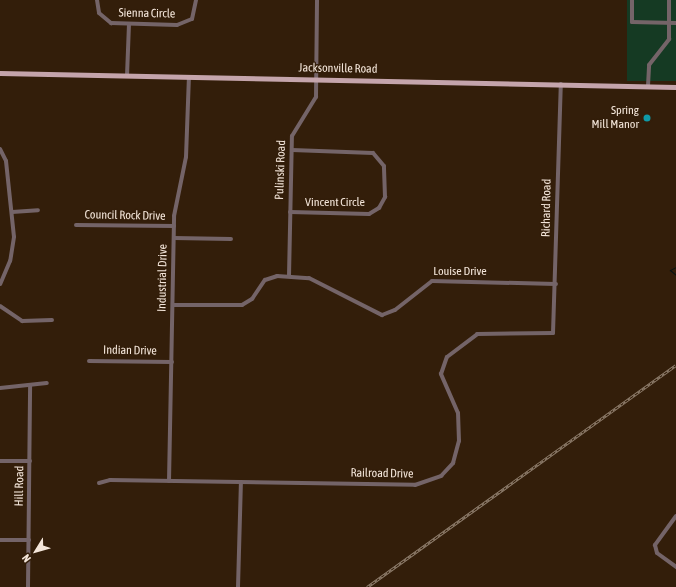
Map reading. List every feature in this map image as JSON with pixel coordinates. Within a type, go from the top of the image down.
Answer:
[{"type":"main road","name":"Jacksonville Road","points":[[0,73],[676,87]]},
{"type":"street","name":"Sienna Circle","points":[[97,0],[99,13],[106,20],[129,25],[183,24],[194,16],[196,0]]},
{"type":"street","name":"Pulinski Road","points":[[289,276],[293,132],[315,101],[317,0]]},
{"type":"street","points":[[632,0],[632,22],[676,23]]},
{"type":"street","points":[[648,86],[649,66],[668,44],[669,0]]},
{"type":"street","points":[[127,76],[129,25]]},
{"type":"street","name":"Industrial Drive","points":[[169,481],[174,226],[186,157],[189,77]]},
{"type":"street","name":"Richard Road","points":[[554,333],[561,84]]},
{"type":"street","points":[[0,149],[6,161],[12,212],[13,251],[0,284]]},
{"type":"street","name":"Vincent Circle","points":[[290,212],[366,214],[377,210],[385,197],[384,166],[373,153],[292,150]]},
{"type":"street","points":[[12,212],[38,210]]},
{"type":"street","name":"Council Rock Drive","points":[[76,225],[174,226]]},
{"type":"street","points":[[174,238],[231,239]]},
{"type":"street","name":"Louise Drive","points":[[173,305],[242,305],[252,299],[265,280],[289,276],[309,278],[382,315],[395,310],[432,281],[556,284]]},
{"type":"street","points":[[0,306],[22,321],[52,320]]},
{"type":"street","name":"Railroad Drive","points":[[99,483],[110,480],[411,486],[433,481],[450,467],[459,446],[460,419],[441,374],[447,357],[477,334],[554,333]]},
{"type":"street","name":"Indian Drive","points":[[89,361],[172,362]]},
{"type":"street","points":[[0,388],[47,383]]},
{"type":"street","name":"Hill Road","points":[[28,587],[30,385]]},
{"type":"street","points":[[0,460],[30,461]]},
{"type":"street","points":[[238,587],[241,482]]},
{"type":"street","points":[[676,516],[655,545],[657,552],[676,567]]},
{"type":"street","points":[[0,540],[29,540]]},
{"type":"green space","points":[[627,0],[676,0],[676,81],[627,81]]},
{"type":"waterway","points":[[676,267],[670,270],[676,275]]},
{"type":"waterway","points":[[591,587],[603,587]]},
{"type":"railway","points":[[367,587],[676,365]]},
{"type":"place","name":"Spring Mill Manor","points":[[647,118]]}]
